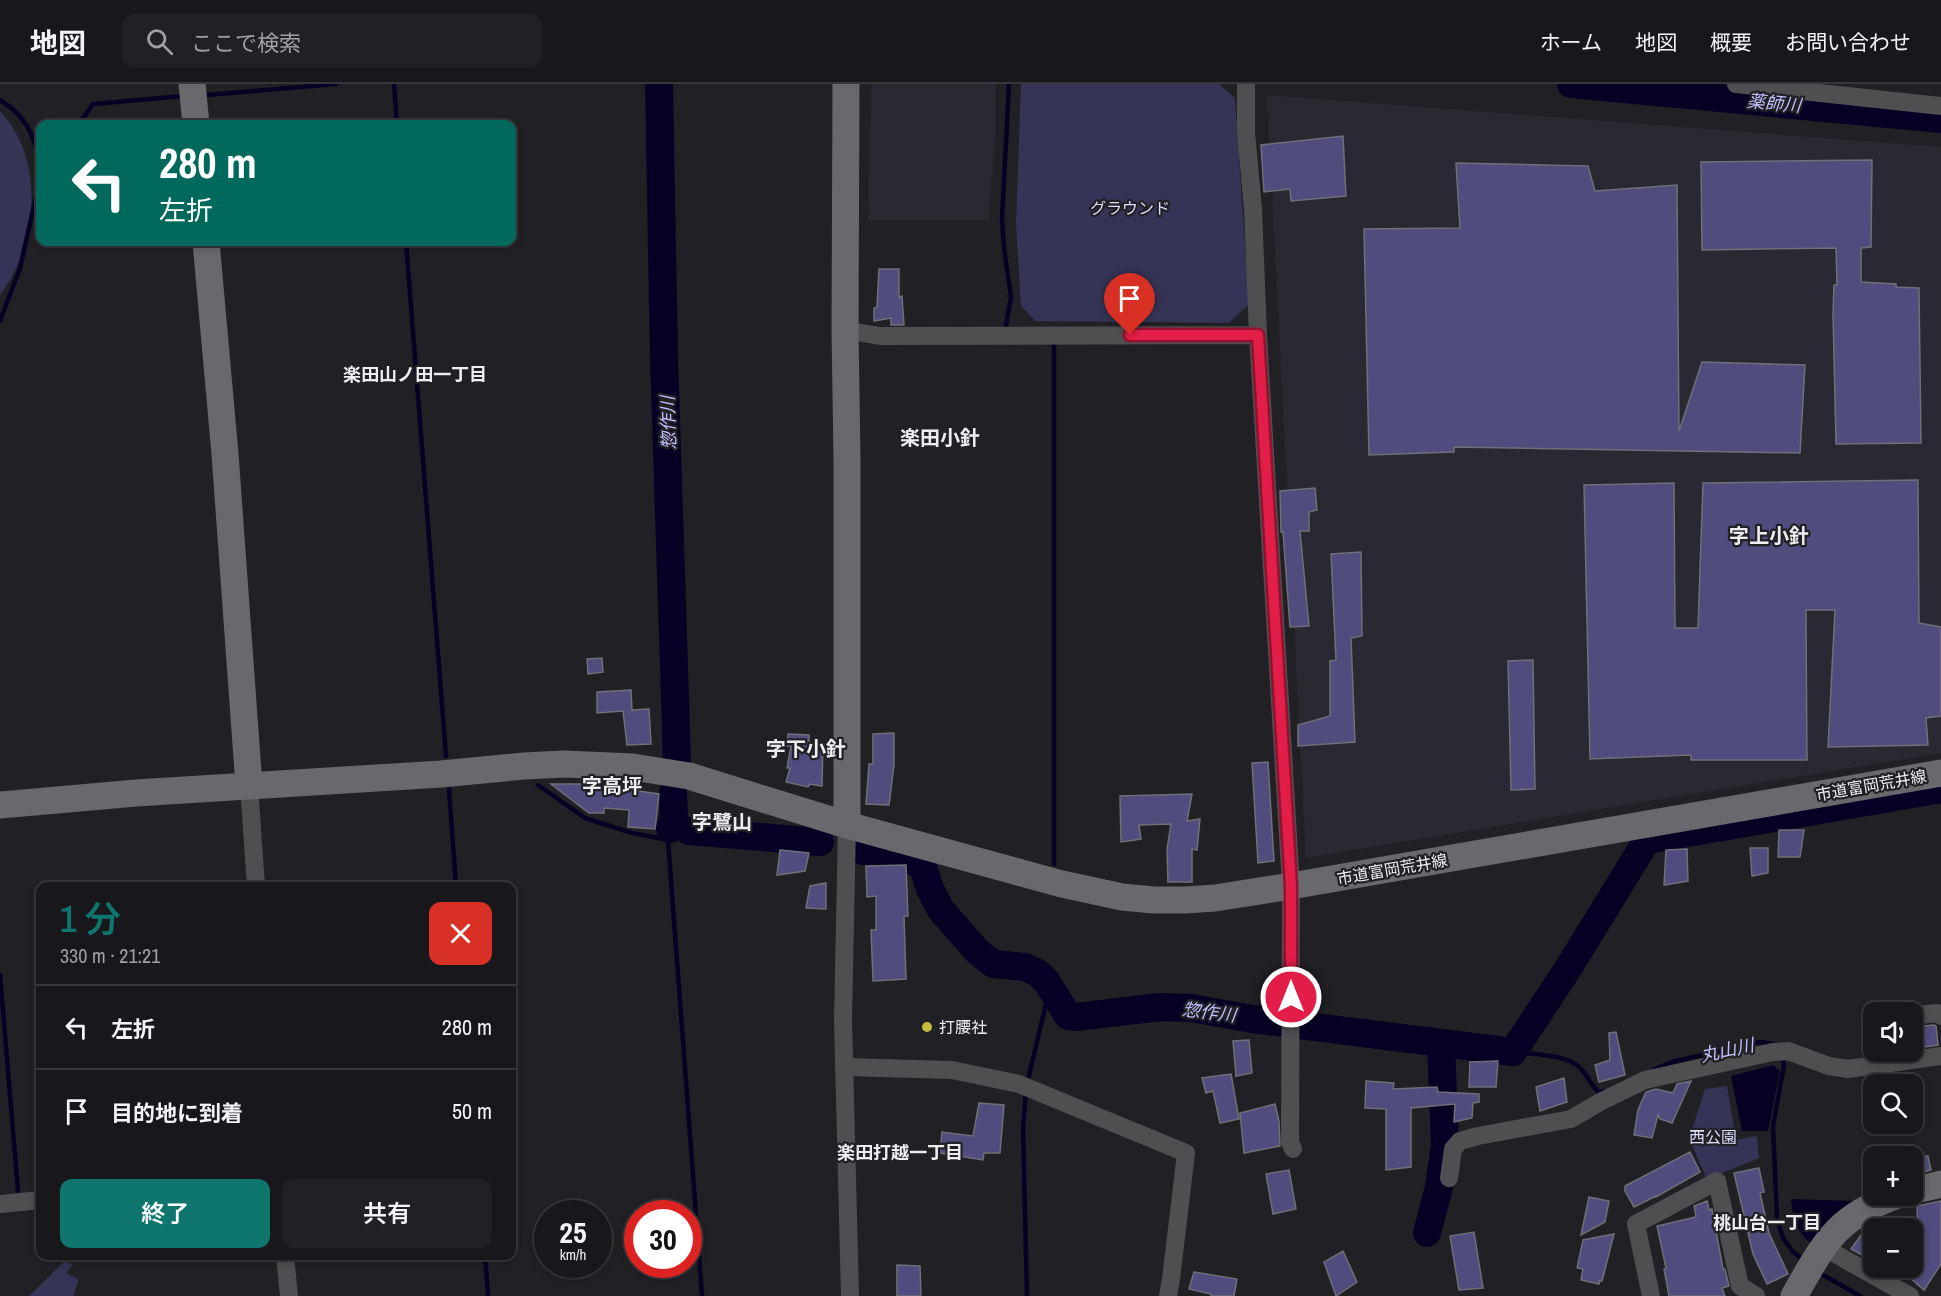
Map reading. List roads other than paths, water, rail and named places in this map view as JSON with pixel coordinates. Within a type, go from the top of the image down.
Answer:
[{"type":"street","points":[[192,84],[196,120]]},
{"type":"street","points":[[846,84],[847,825],[843,1020],[850,1296]]},
{"type":"street","points":[[1245,84],[1291,886],[1290,1142],[1293,1149]]},
{"type":"street","points":[[1736,84],[1941,106]]},
{"type":"street","points":[[206,246],[225,454],[256,882]]},
{"type":"street","points":[[845,330],[880,336],[1258,335]]},
{"type":"street","name":"市道富岡荒井線","points":[[0,805],[554,764],[633,767],[689,776],[847,825],[1062,884],[1122,897],[1185,900],[1215,898],[1291,886],[1941,772]]},
{"type":"street","points":[[1923,1015],[1937,1013],[1941,1016]]},
{"type":"street","points":[[1449,1178],[1453,1149],[1460,1141],[1571,1119],[1645,1080],[1780,1052],[1838,1069],[1848,1069],[1868,1062]]},
{"type":"street","points":[[1923,1057],[1941,1056]]},
{"type":"street","points":[[845,1067],[952,1070],[1028,1088],[1186,1153],[1168,1296]]},
{"type":"street","points":[[1651,1296],[1636,1224],[1717,1181],[1740,1286],[1756,1296]]},
{"type":"street","points":[[1923,1188],[1941,1184]]},
{"type":"street","points":[[0,1204],[36,1200]]},
{"type":"street","points":[[1794,1296],[1823,1247],[1836,1231],[1855,1214],[1869,1206]]},
{"type":"street","points":[[1823,1247],[1910,1296]]},
{"type":"street","points":[[285,1260],[289,1296]]},
{"type":"waterway","points":[[207,95],[336,84]]},
{"type":"waterway","points":[[394,84],[397,120]]},
{"type":"waterway","name":"惣作川","points":[[659,84],[664,357],[677,762]]},
{"type":"waterway","points":[[1005,331],[1011,297],[1002,219],[1009,84]]},
{"type":"waterway","name":"薬師川","points":[[1571,84],[1941,119]]},
{"type":"waterway","points":[[82,120],[93,104],[183,96]]},
{"type":"waterway","points":[[0,100],[22,119],[36,148]]},
{"type":"waterway","points":[[0,321],[20,268],[36,197]]},
{"type":"waterway","points":[[406,246],[446,756]]},
{"type":"waterway","points":[[1051,342],[1054,342],[1054,864]]},
{"type":"waterway","points":[[538,785],[585,818],[632,833],[668,840]]},
{"type":"waterway","points":[[449,789],[456,882]]},
{"type":"waterway","name":"惣作川","points":[[863,851],[902,856],[920,864],[941,910],[977,951],[993,964],[1025,967],[1038,973],[1047,982],[1068,1016],[1160,1007],[1191,1008],[1252,1019],[1513,1052],[1569,967],[1647,840],[1941,789]]},
{"type":"waterway","name":"惣作川","points":[[670,829],[674,817],[673,793]]},
{"type":"waterway","points":[[670,829],[668,840],[702,1296]]},
{"type":"waterway","name":"惣作川","points":[[689,831],[820,842]]},
{"type":"waterway","points":[[0,975],[18,1191]]},
{"type":"waterway","points":[[1027,1084],[1046,1004]]},
{"type":"waterway","name":"丸山川","points":[[1655,1069],[1672,1062],[1760,1042],[1775,1044]]},
{"type":"waterway","name":"惣作川","points":[[1427,1233],[1439,1187],[1445,1145],[1441,1044]]},
{"type":"waterway","name":"丸山川","points":[[1513,1052],[1550,1056],[1569,1061],[1582,1070],[1600,1093],[1603,1091]]},
{"type":"waterway","name":"丸山川","points":[[1781,1056],[1784,1065],[1773,1126],[1777,1219],[1783,1238],[1793,1252],[1805,1261]]},
{"type":"waterway","points":[[1026,1092],[1023,1128],[1027,1296]]},
{"type":"waterway","points":[[485,1260],[488,1296]]},
{"type":"waterway","name":"丸山川","points":[[1818,1272],[1860,1296]]},
{"type":"place","name":"打腰社","points":[[927,1027]]},
{"type":"district","name":"楽田山ノ田一丁目","points":[[415,374]]},
{"type":"district","name":"楽田小針","points":[[940,437]]},
{"type":"district","name":"字上小針","points":[[1769,535]]},
{"type":"district","name":"字下小針","points":[[806,748]]},
{"type":"district","name":"字高坪","points":[[612,785]]},
{"type":"district","name":"字鷺山","points":[[722,821]]},
{"type":"district","name":"楽田打越一丁目","points":[[900,1152]]},
{"type":"district","name":"桃山台一丁目","points":[[1767,1222]]},
{"type":"park label","name":"グラウンド","points":[[1130,208]]},
{"type":"park label","name":"西公園","points":[[1713,1137]]}]
